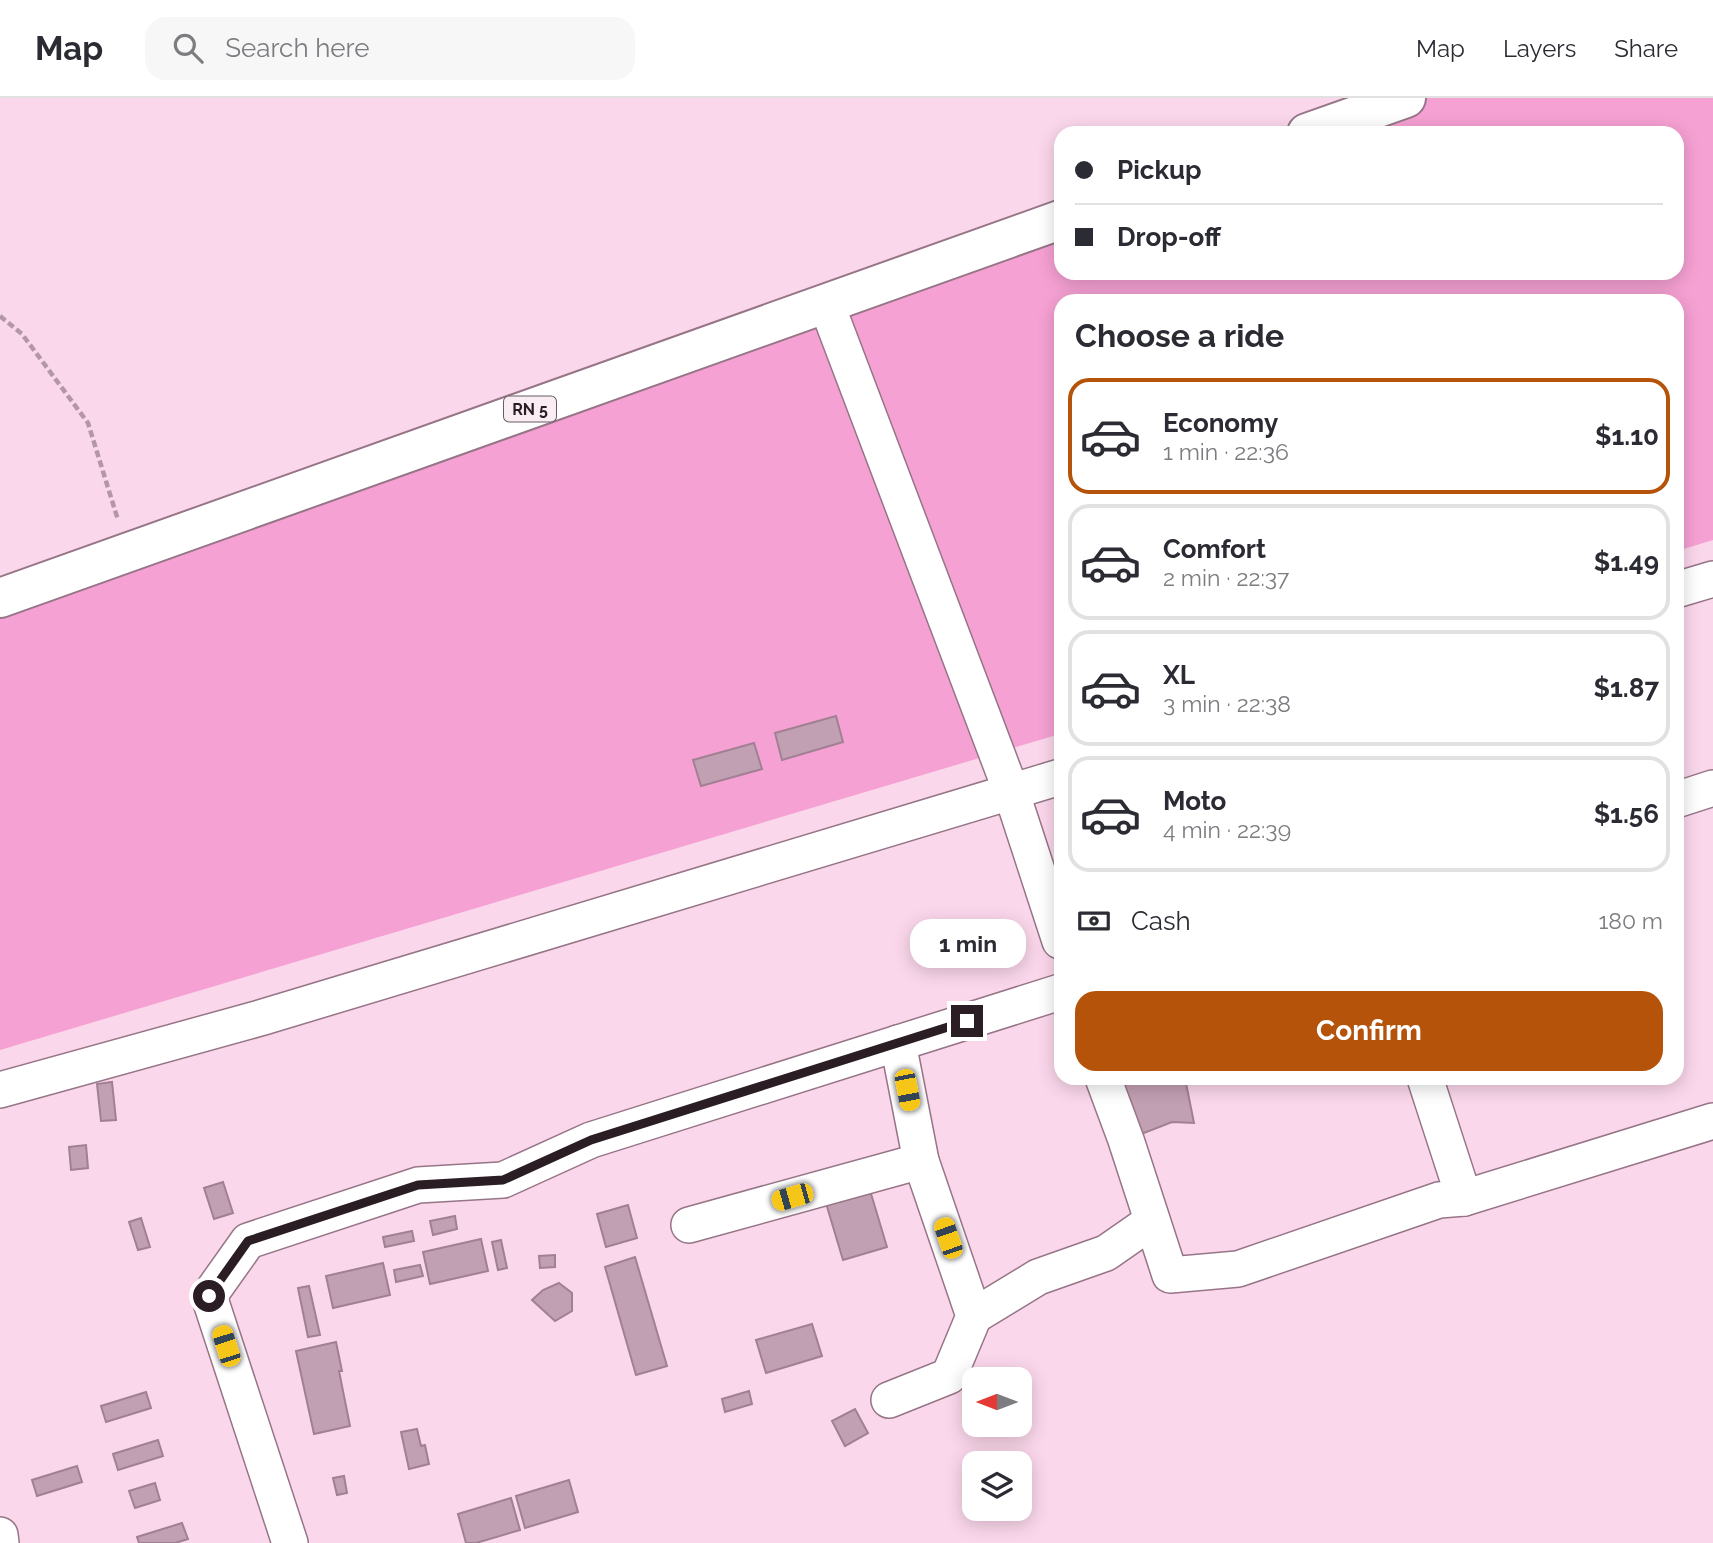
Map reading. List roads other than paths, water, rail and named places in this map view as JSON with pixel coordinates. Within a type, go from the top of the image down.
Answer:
[{"type":"main road","points":[[1327,126],[1406,98]]},
{"type":"main road","name":"RN 5","points":[[0,598],[1054,222]]},
{"type":"lane","points":[[826,303],[1011,791],[1054,924]]},
{"type":"lane","points":[[1684,588],[1713,579]]},
{"type":"lane","points":[[0,1090],[260,1018],[1054,778]]},
{"type":"lane","points":[[1684,797],[1713,788]]},
{"type":"lane","points":[[290,1543],[209,1296],[248,1241],[418,1185],[503,1180],[591,1140],[1054,994]]},
{"type":"lane","points":[[898,1044],[921,1161],[974,1316]]},
{"type":"lane","points":[[1105,1085],[1170,1275],[1238,1269],[1439,1200],[1464,1198],[1713,1121]]},
{"type":"lane","points":[[1427,1085],[1464,1198]]},
{"type":"lane","points":[[689,1226],[921,1161]]},
{"type":"lane","points":[[889,1400],[949,1376],[974,1316],[1038,1277],[1106,1253],[1153,1221]]},
{"type":"lane","points":[[0,1535],[1,1543]]}]
